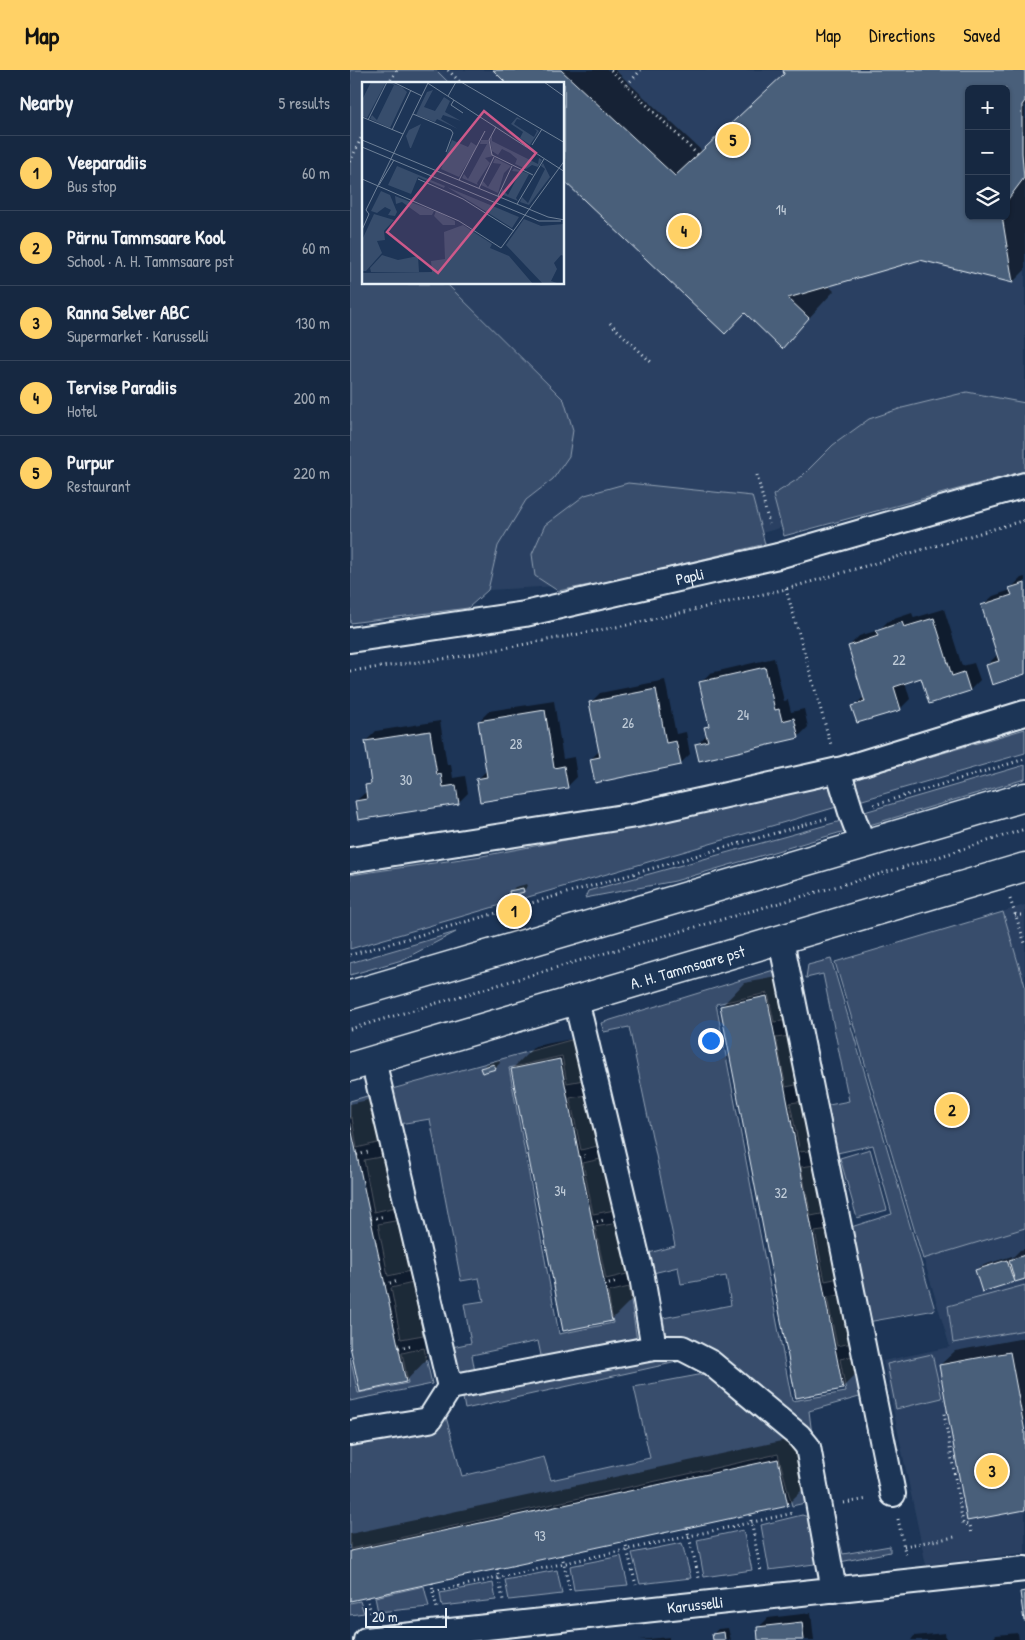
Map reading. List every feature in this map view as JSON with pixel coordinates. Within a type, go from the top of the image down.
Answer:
[{"type":"street","name":"Papli","points":[[350,640],[526,614],[758,561],[1025,485]]},
{"type":"street","points":[[350,860],[636,815],[838,770],[1025,713]]},
{"type":"street","points":[[838,770],[863,844]]},
{"type":"street","points":[[350,994],[1025,797]]},
{"type":"street","name":"A. H. Tammsaare pst","points":[[362,1063],[1014,871]]},
{"type":"street","points":[[781,940],[893,1494]]},
{"type":"street","points":[[576,1000],[642,1277],[654,1348]]},
{"type":"street","points":[[362,1063],[450,1387]]},
{"type":"street","points":[[350,1433],[429,1420],[450,1387],[654,1348],[682,1348],[711,1363],[798,1436],[808,1447],[834,1590]]},
{"type":"street","name":"Karusselli","points":[[369,1629],[834,1590],[1025,1569]]},
{"type":"path","points":[[389,82],[397,70]]},
{"type":"path","points":[[448,70],[460,82]]},
{"type":"path","points":[[611,70],[698,155]]},
{"type":"path","points":[[627,85],[641,70]]},
{"type":"path","points":[[350,162],[362,136]]},
{"type":"path","points":[[610,323],[652,363]]},
{"type":"path","points":[[757,475],[769,524]]},
{"type":"path","points":[[350,671],[467,655],[627,625],[786,590],[1025,520]]},
{"type":"path","points":[[786,590],[838,770]]},
{"type":"path","points":[[350,956],[851,812],[1025,759]]},
{"type":"path","points":[[350,1029],[922,862],[1025,829]]},
{"type":"path","points":[[1014,871],[1016,915],[1025,943]]},
{"type":"path","points":[[1016,915],[1025,915]]},
{"type":"path","points":[[948,1412],[944,1413],[963,1524],[970,1525],[972,1534]]},
{"type":"path","points":[[434,1592],[819,1508],[893,1494],[911,1582]]},
{"type":"path","points":[[750,1515],[762,1581]]},
{"type":"path","points":[[687,1528],[701,1586]]},
{"type":"path","points":[[904,1546],[955,1537]]},
{"type":"path","points":[[625,1541],[638,1593]]},
{"type":"path","points":[[562,1555],[572,1600]]},
{"type":"path","points":[[497,1569],[504,1605]]},
{"type":"path","points":[[432,1583],[438,1612]]},
{"type":"path","points":[[367,1597],[369,1629]]},
{"type":"shaded area","points":[[350,70],[436,70],[448,82],[362,82],[362,285],[448,285],[564,400],[573,430],[569,456],[553,479],[526,500],[498,546],[488,590],[468,608],[350,623]]},
{"type":"shaded area","points":[[436,70],[1025,70],[1025,461],[710,547],[557,586],[488,590],[498,546],[526,500],[553,479],[564,400],[448,285],[565,285],[565,82],[448,82]]},
{"type":"shaded area","points":[[967,392],[1025,403],[1025,471],[784,536],[773,495],[801,477],[833,445],[869,419],[902,408]]},
{"type":"shaded area","points":[[628,483],[752,496],[765,544],[621,579],[558,591],[535,576],[532,554],[545,525],[585,495]]},
{"type":"shaded area","points":[[1025,729],[1025,753],[859,801],[851,780]]},
{"type":"shaded area","points":[[1025,765],[1025,779],[866,826],[861,813]]},
{"type":"shaded area","points":[[831,782],[840,806],[350,949],[350,875],[482,856],[629,828]]},
{"type":"shaded area","points":[[841,821],[845,831],[675,881],[585,898],[588,891]]},
{"type":"shaded area","points":[[1025,905],[1025,1336],[1022,1337],[1025,1352],[1025,1553],[926,1565],[883,1361],[950,1347],[835,962]]},
{"type":"shaded area","points":[[1003,912],[1025,986],[1025,1228],[923,1259],[835,962]]},
{"type":"shaded area","points":[[456,932],[402,960],[350,975],[350,963]]},
{"type":"shaded area","points":[[831,959],[935,1310],[862,1323],[848,1228],[892,1214],[873,1145],[833,1154],[824,1106],[849,1101],[823,974],[806,978],[808,965]]},
{"type":"shaded area","points":[[777,969],[789,1020],[774,1022],[768,993],[716,1004],[792,1401],[846,1392],[840,1359],[853,1356],[863,1396],[809,1411],[812,1435],[761,1393],[729,1362],[715,1361],[667,1343],[663,1318],[731,1305],[726,1276],[681,1284],[678,1267],[653,1273],[649,1253],[675,1246],[629,1027],[604,1032],[601,1023]]},
{"type":"shaded area","points":[[790,1036],[800,1084],[786,1087],[776,1038]]},
{"type":"shaded area","points":[[578,1038],[589,1079],[567,1083],[562,1056],[509,1068],[559,1334],[613,1323],[608,1292],[629,1287],[637,1341],[543,1365],[538,1341],[472,1355],[476,1378],[462,1382],[447,1348],[471,1343],[464,1304],[484,1301],[479,1278],[461,1281],[430,1119],[399,1124],[392,1089]]},
{"type":"shaded area","points":[[592,1094],[602,1145],[581,1150],[570,1098]]},
{"type":"shaded area","points":[[367,1096],[377,1109],[385,1141],[357,1148],[352,1118],[350,1118],[350,1101]]},
{"type":"shaded area","points":[[804,1101],[815,1150],[800,1152],[790,1103]]},
{"type":"shaded area","points":[[870,1149],[887,1210],[857,1218],[840,1158]]},
{"type":"shaded area","points":[[386,1156],[396,1207],[374,1212],[364,1160]]},
{"type":"shaded area","points":[[605,1158],[615,1210],[593,1214],[583,1163]]},
{"type":"shaded area","points":[[815,1165],[826,1213],[811,1216],[801,1167]]},
{"type":"shaded area","points":[[400,1220],[410,1271],[388,1276],[378,1224]]},
{"type":"shaded area","points":[[618,1223],[627,1274],[606,1279],[595,1227]]},
{"type":"shaded area","points":[[829,1230],[839,1278],[825,1281],[815,1232]]},
{"type":"shaded area","points":[[413,1283],[423,1335],[401,1339],[391,1288]]},
{"type":"shaded area","points":[[1025,1285],[1025,1330],[953,1343],[948,1306]]},
{"type":"shaded area","points":[[841,1295],[852,1343],[837,1346],[827,1297]]},
{"type":"shaded area","points":[[424,1348],[432,1384],[350,1401],[350,1357],[358,1393],[408,1383],[402,1353]]},
{"type":"shaded area","points":[[932,1354],[942,1398],[896,1409],[887,1364]]},
{"type":"shaded area","points":[[636,1357],[686,1360],[465,1409],[463,1398]]},
{"type":"shaded area","points":[[709,1373],[801,1450],[809,1502],[792,1506],[778,1454],[350,1549],[350,1445],[429,1427],[446,1417],[462,1476],[544,1457],[551,1480],[650,1458],[634,1387]]},
{"type":"shaded area","points":[[832,1514],[843,1554],[890,1546],[890,1552],[835,1563]]},
{"type":"shaded area","points":[[802,1515],[815,1519],[822,1563],[769,1570],[761,1525]]},
{"type":"shaded area","points":[[743,1530],[752,1570],[704,1577],[697,1540]]},
{"type":"shaded area","points":[[682,1543],[691,1578],[640,1584],[632,1553]]},
{"type":"shaded area","points":[[621,1556],[628,1585],[574,1590],[570,1566]]},
{"type":"shaded area","points":[[557,1570],[562,1594],[509,1600],[505,1580]]},
{"type":"shaded area","points":[[493,1583],[496,1600],[442,1606],[440,1593]]},
{"type":"shaded area","points":[[424,1586],[429,1607],[378,1612],[375,1597]]},
{"type":"shaded area","points":[[360,1601],[364,1613],[350,1615],[350,1603]]},
{"type":"building","points":[[493,70],[561,70],[675,176],[784,74],[783,70],[1025,70],[1025,101],[1022,105],[1024,178],[1010,197],[1010,85],[965,85],[965,220],[1003,220],[1013,283],[920,260],[788,298],[809,318],[782,349],[745,313],[725,334],[565,182],[565,82],[505,82]]},
{"type":"building","points":[[1025,583],[1025,674],[992,685],[986,665],[999,661],[981,605],[1012,595],[1009,588]]},
{"type":"building","points":[[934,618],[952,676],[964,672],[970,691],[929,704],[921,678],[894,687],[901,710],[857,723],[851,706],[865,702],[848,646],[878,636],[876,631],[902,622],[904,627]]},
{"type":"building","points":[[765,667],[775,710],[779,709],[782,721],[794,718],[799,738],[699,761],[695,744],[708,741],[704,727],[709,726],[699,682]]},
{"type":"building","points":[[656,689],[666,743],[676,741],[681,765],[595,783],[590,759],[600,757],[589,702]]},
{"type":"building","points":[[545,710],[554,768],[564,766],[568,788],[480,802],[476,779],[487,777],[478,721]]},
{"type":"building","points":[[430,731],[437,775],[441,774],[443,787],[456,785],[459,804],[358,820],[355,801],[367,799],[365,785],[371,784],[365,741]]},
{"type":"building","points":[[523,888],[524,892],[510,896],[509,891]]},
{"type":"building","points":[[767,996],[843,1389],[796,1398],[720,1006]]},
{"type":"building","points":[[560,1059],[612,1321],[563,1331],[511,1069]]},
{"type":"building","points":[[494,1064],[496,1069],[482,1073],[480,1068]]},
{"type":"building","points":[[350,1123],[406,1382],[360,1392],[350,1346]]},
{"type":"building","points":[[1025,1255],[1025,1279],[1015,1282],[1009,1260]]},
{"type":"building","points":[[1007,1260],[1014,1282],[982,1292],[975,1270]]},
{"type":"building","points":[[1010,1352],[1025,1432],[1025,1510],[967,1521],[939,1365]]},
{"type":"building","points":[[778,1459],[788,1506],[350,1601],[350,1551]]},
{"type":"building","points":[[1025,1591],[1025,1621],[1024,1621],[1020,1592]]},
{"type":"building","points":[[802,1622],[804,1640],[758,1640],[757,1627]]},
{"type":"building","points":[[724,1632],[725,1640],[713,1640],[712,1634]]},
{"type":"place","name":"Purpur","points":[[733,140]]},
{"type":"place","name":"Tervise Paradiis","points":[[684,231]]},
{"type":"place","name":"Veeparadiis","points":[[514,911]]},
{"type":"place","name":"Pärnu Tammsaare Kool","points":[[952,1110]]},
{"type":"place","name":"Ranna Selver ABC","points":[[992,1471]]}]
